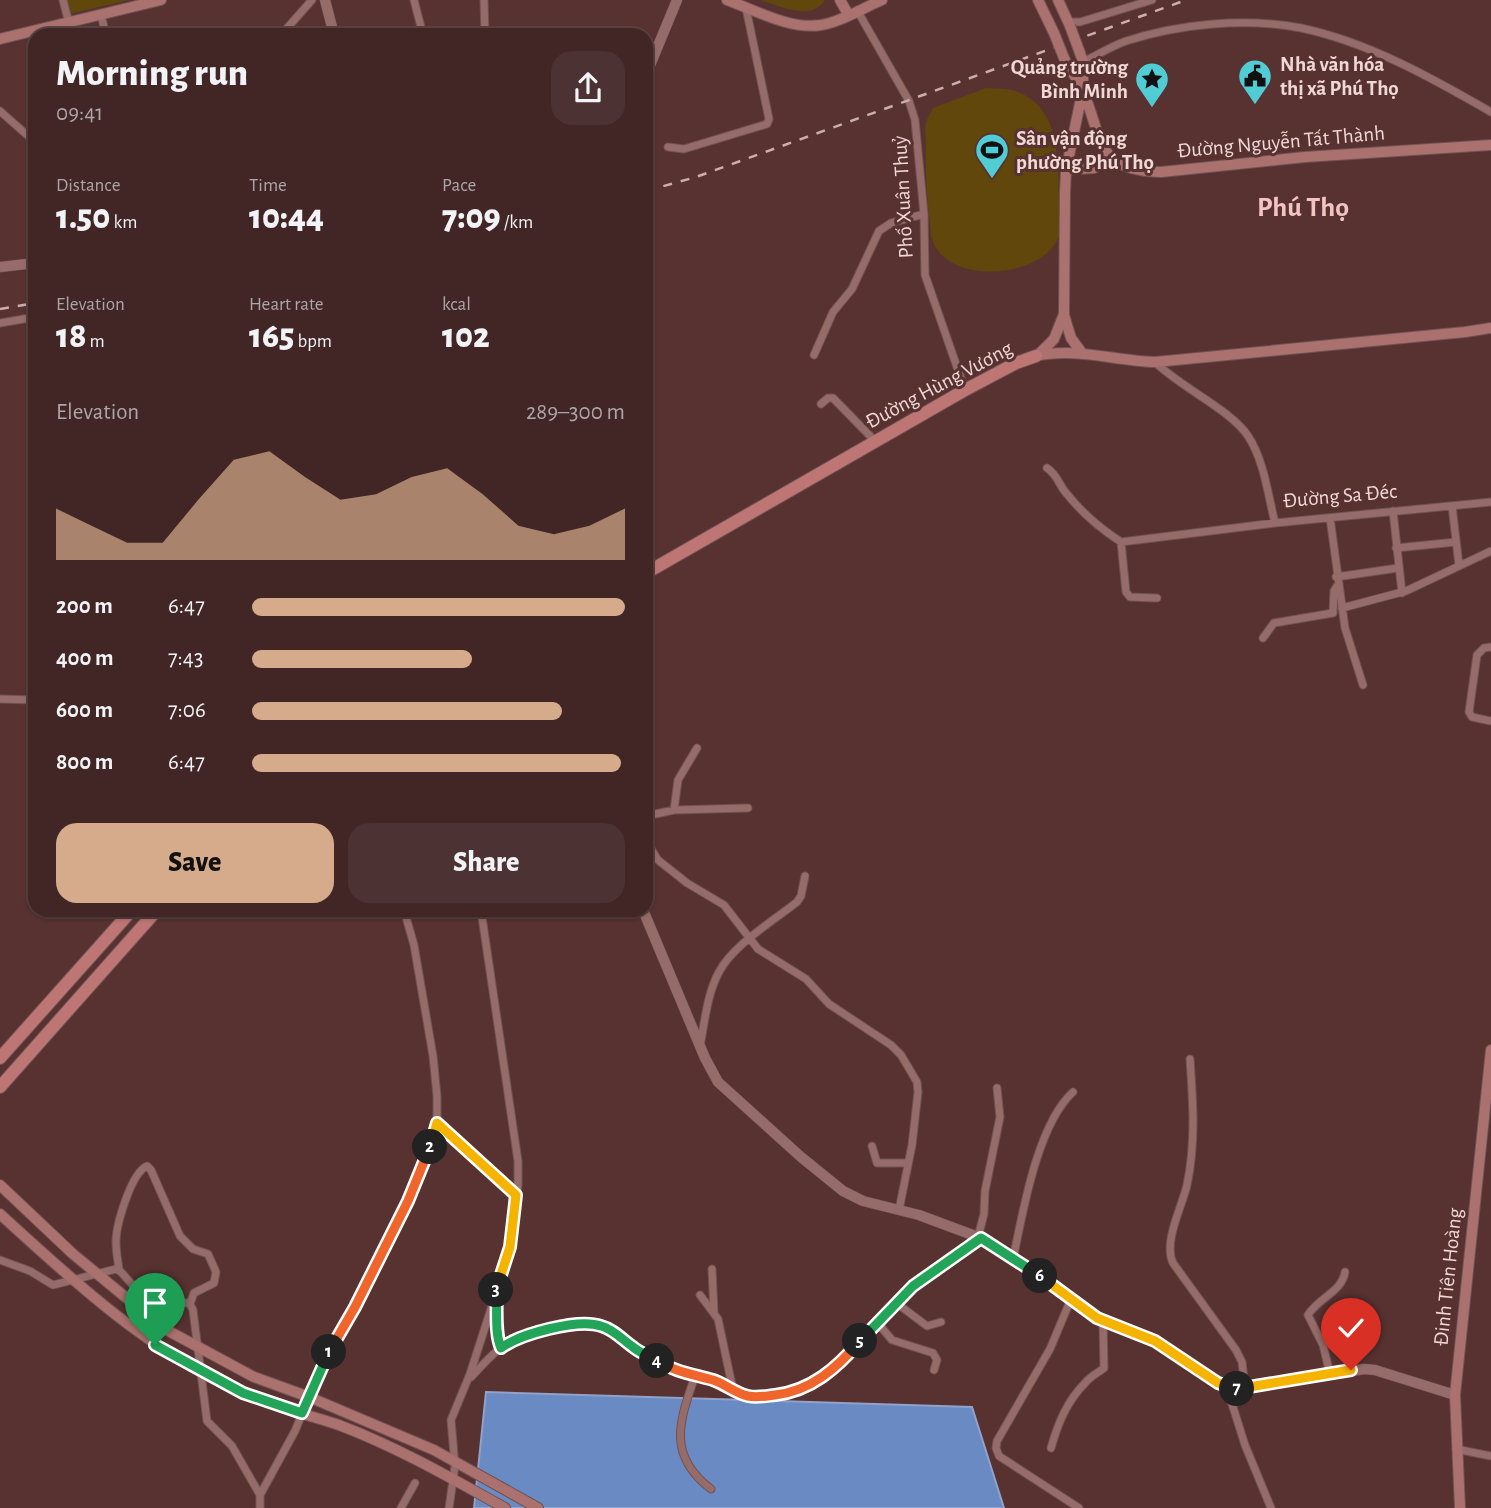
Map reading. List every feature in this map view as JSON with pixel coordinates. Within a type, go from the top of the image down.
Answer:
[{"type":"main road","points":[[47,28],[161,0]]},
{"type":"main road","points":[[727,0],[802,25],[821,25],[882,0]]},
{"type":"main road","points":[[840,0],[853,12]]},
{"type":"main road","points":[[1038,0],[1064,58],[1083,89],[1066,170],[1064,314],[1071,338],[1082,353]]},
{"type":"main road","points":[[1058,0],[1081,57],[1083,89],[1095,128],[1111,159],[1094,168],[1066,170]]},
{"type":"main road","points":[[0,39],[28,33]]},
{"type":"main road","name":"Đường Nguyễn Tất Thành","points":[[1111,159],[1126,168],[1161,172],[1305,156],[1491,145]]},
{"type":"main road","points":[[1036,356],[1054,339],[1064,314]]},
{"type":"main road","name":"Đường Hùng Vương","points":[[653,569],[965,390],[1016,363],[1036,356],[1061,352],[1082,353],[1132,362],[1155,362],[1491,328]]},
{"type":"main road","points":[[0,1058],[126,917]]},
{"type":"main road","points":[[0,1087],[151,917]]},
{"type":"main road","name":"Đinh Tiên Hoàng","points":[[1460,1508],[1455,1395],[1486,1151],[1491,1050]]},
{"type":"main road","points":[[0,1185],[97,1273],[163,1328],[254,1377],[392,1430],[434,1450],[538,1508]]},
{"type":"main road","points":[[0,1214],[155,1345],[243,1393],[385,1444],[505,1508]]},
{"type":"street","points":[[63,0],[69,23]]},
{"type":"street","points":[[287,28],[312,0]]},
{"type":"street","points":[[325,0],[332,28]]},
{"type":"street","points":[[414,0],[421,28]]},
{"type":"street","points":[[484,0],[485,28]]},
{"type":"street","points":[[653,58],[677,0]]},
{"type":"street","points":[[1069,24],[1152,0]]},
{"type":"street","points":[[668,147],[684,149],[767,124],[769,119],[746,7]]},
{"type":"street","name":"Phố Xuân Thuỷ","points":[[853,12],[909,101],[916,124],[924,214],[925,275],[965,390]]},
{"type":"street","points":[[101,15],[104,28]]},
{"type":"street","points":[[1081,57],[1167,31],[1239,24],[1273,24],[1328,36],[1381,56],[1439,82],[1491,112]]},
{"type":"street","points":[[0,111],[28,136]]},
{"type":"street","points":[[814,355],[833,312],[852,289],[879,231],[891,223],[924,214]]},
{"type":"street","points":[[0,267],[28,264]]},
{"type":"street","points":[[0,323],[28,318]]},
{"type":"street","name":"Đường Sa Đéc","points":[[1155,362],[1170,377],[1236,421],[1247,433],[1259,458],[1275,523],[1491,502]]},
{"type":"street","points":[[821,404],[828,398],[833,398],[874,441]]},
{"type":"street","points":[[1047,468],[1053,472],[1065,493],[1074,502],[1104,531],[1121,542],[1275,523]]},
{"type":"street","points":[[1452,506],[1459,565]]},
{"type":"street","points":[[1393,511],[1402,593]]},
{"type":"street","points":[[1330,518],[1345,628],[1363,685]]},
{"type":"street","points":[[1121,542],[1126,592],[1135,598],[1157,598]]},
{"type":"street","points":[[1396,548],[1456,542]]},
{"type":"street","points":[[1342,608],[1402,593],[1491,551]]},
{"type":"street","points":[[1337,581],[1398,568]]},
{"type":"street","points":[[1263,638],[1274,623],[1334,613],[1334,590],[1337,581]]},
{"type":"street","points":[[1491,647],[1476,654],[1469,712],[1472,718],[1491,721]]},
{"type":"street","points":[[0,699],[28,700]]},
{"type":"street","points":[[674,810],[678,780],[698,748]]},
{"type":"street","points":[[653,814],[674,810],[748,807]]},
{"type":"street","points":[[653,852],[658,860],[687,883],[724,905],[764,953],[806,979],[830,1004],[891,1045],[901,1055],[918,1086],[899,1210]]},
{"type":"street","points":[[700,1047],[713,984],[726,961],[799,899],[805,876]]},
{"type":"street","points":[[260,1508],[260,1495],[302,1413],[323,1363],[355,1307],[408,1201],[428,1156],[437,1123],[433,1056],[414,945],[406,917]]},
{"type":"street","points":[[449,1508],[454,1479],[451,1420],[469,1378],[510,1247],[518,1161],[482,917]]},
{"type":"street","points":[[646,917],[700,1047],[726,1091],[801,1157],[854,1197],[979,1238],[1103,1321],[1155,1341],[1227,1388],[1245,1388],[1351,1370],[1375,1370],[1455,1395]]},
{"type":"street","points":[[1189,1059],[1194,1139],[1187,1184],[1169,1251],[1173,1264],[1236,1350],[1242,1362],[1245,1388]]},
{"type":"street","points":[[469,1378],[501,1348],[517,1339],[573,1325],[593,1324],[608,1329],[635,1349],[675,1371],[713,1381],[744,1395],[758,1397],[791,1393],[806,1387],[842,1360],[876,1321],[913,1286],[979,1238],[985,1191],[1000,1117],[997,1088]]},
{"type":"street","points":[[1013,1259],[1030,1180],[1051,1124],[1061,1105],[1073,1092]]},
{"type":"street","points":[[437,1123],[516,1195]]},
{"type":"street","points":[[872,1146],[877,1163],[908,1163]]},
{"type":"street","points":[[190,1304],[137,1290],[119,1270],[117,1230],[135,1178],[147,1166],[180,1236],[193,1249],[208,1254],[216,1272],[214,1283],[194,1293],[190,1304],[193,1310],[206,1421],[232,1446],[260,1495]]},
{"type":"street","points":[[0,1260],[30,1271],[50,1284],[119,1270]]},
{"type":"street","points":[[712,1269],[714,1313]]},
{"type":"street","points":[[1330,1374],[1323,1345],[1308,1315],[1316,1304],[1342,1282],[1345,1272]]},
{"type":"street","points":[[496,1290],[497,1336],[501,1348]]},
{"type":"street","points":[[700,1295],[714,1313],[720,1328],[733,1390]]},
{"type":"street","points":[[1071,1299],[1050,1349],[997,1441],[996,1448],[999,1455],[1079,1508]]},
{"type":"street","points":[[895,1302],[927,1326],[942,1322]]},
{"type":"street","points":[[876,1321],[892,1340],[933,1353],[937,1360],[934,1370]]},
{"type":"street","points":[[1051,1448],[1068,1404],[1087,1381],[1104,1368],[1103,1321]]},
{"type":"street","points":[[695,1376],[681,1416],[681,1441],[691,1467],[711,1489]]},
{"type":"street","points":[[1227,1388],[1245,1445],[1271,1508]]},
{"type":"street","points":[[1456,1448],[1491,1456]]},
{"type":"street","points":[[401,1508],[415,1483]]},
{"type":"shaded area","points":[[66,0],[128,0],[69,14]]},
{"type":"shaded area","points":[[760,0],[825,0],[819,7],[804,11]]},
{"type":"shaded area","name":"Sân vận động phường Phú Thọ","points":[[986,88],[1012,90],[1027,97],[1039,106],[1047,118],[1056,146],[1061,219],[1058,238],[1044,256],[1010,270],[990,272],[971,270],[954,264],[940,254],[932,239],[927,194],[925,125],[933,108]]},
{"type":"water","points":[[486,1392],[972,1407],[1004,1508],[474,1508]]},
{"type":"railway","points":[[653,189],[696,177],[1186,0]]},
{"type":"railway","points":[[0,309],[28,304]]},
{"type":"place","name":"Nhà văn hóa thị xã Phú Thọ","points":[[1255,106]]},
{"type":"place","name":"Quảng trường Bình Minh","points":[[1152,109]]},
{"type":"place","name":"Sân vận động phường Phú Thọ","points":[[992,180]]},
{"type":"district","name":"Phú Thọ","points":[[1303,208]]},
{"type":"route","points":[[155,1345],[243,1393],[302,1413],[323,1363],[355,1307],[408,1201],[428,1156],[437,1123],[516,1195],[510,1247],[496,1290],[497,1336],[501,1348],[517,1339],[573,1325],[593,1324],[608,1329],[635,1349],[675,1371],[713,1381],[751,1397],[791,1393],[816,1381],[842,1360],[876,1321],[913,1286],[981,1238],[1034,1272],[1097,1318],[1155,1341],[1224,1387],[1245,1388],[1351,1370]]}]
